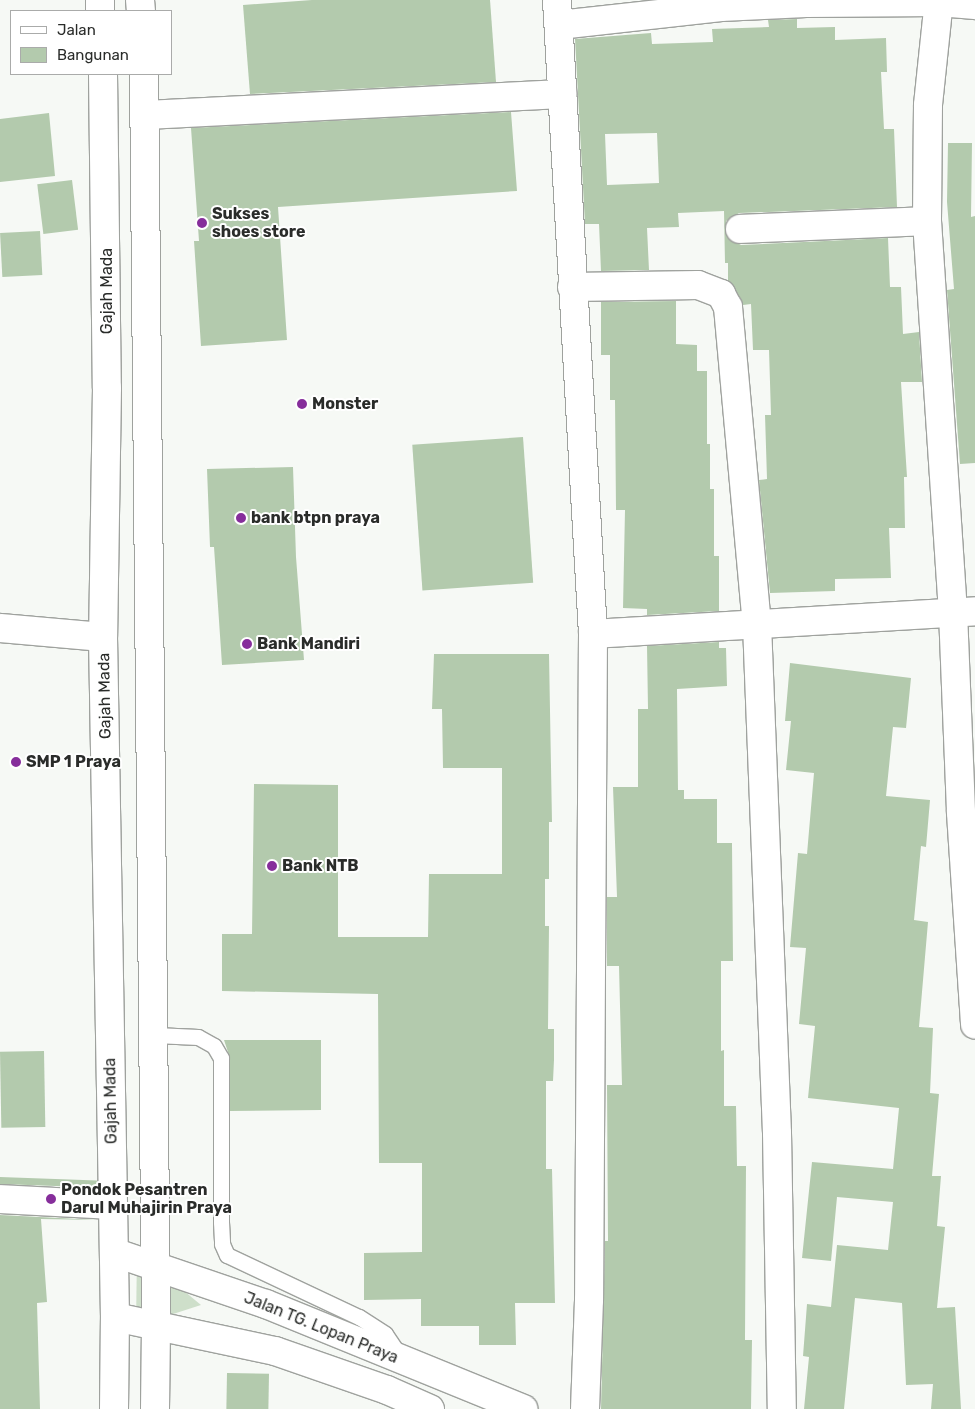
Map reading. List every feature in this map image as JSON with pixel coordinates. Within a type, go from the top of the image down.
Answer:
[{"type":"main road","points":[[939,1],[928,104],[927,221],[964,612],[961,813],[975,1025]]},
{"type":"main road","points":[[585,1409],[590,1300],[593,634],[558,13],[939,1],[975,5]]},
{"type":"main road","name":"Gajah Mada","points":[[103,75],[107,388],[103,637],[113,1205],[116,1253],[114,1409]]},
{"type":"main road","points":[[144,75],[148,644],[155,1035],[155,1409]]},
{"type":"main road","points":[[145,115],[562,94]]},
{"type":"main road","points":[[740,229],[927,221]]},
{"type":"main road","points":[[572,287],[698,285],[709,286],[726,299],[757,624],[777,1134],[782,1409]]},
{"type":"main road","points":[[593,634],[964,612]]},
{"type":"main road","points":[[0,628],[103,637]]},
{"type":"main road","points":[[0,1199],[113,1205]]},
{"type":"main road","name":"Jalan TG. Lopan Praya","points":[[116,1253],[266,1304],[523,1409]]},
{"type":"main road","name":"Jalan TG. Lopan Praya","points":[[115,1317],[156,1328],[275,1351],[387,1390],[430,1409]]},
{"type":"lane","points":[[155,1035],[198,1037],[214,1046],[221,1058],[221,1222],[222,1244],[227,1254],[359,1317],[385,1334],[400,1359]]},
{"type":"green space","points":[[137,1252],[201,1305],[136,1326]]},
{"type":"building","points":[[312,0],[490,0],[496,82],[250,94],[243,5]]},
{"type":"building","points":[[797,19],[797,28],[835,27],[835,40],[886,38],[887,72],[881,72],[884,129],[894,129],[897,207],[739,213],[726,221],[727,237],[741,245],[888,238],[890,287],[901,287],[903,334],[919,332],[922,382],[901,382],[907,477],[904,477],[905,528],[889,528],[891,578],[835,579],[835,591],[770,593],[759,480],[767,479],[765,415],[771,415],[769,350],[753,350],[751,304],[743,305],[728,281],[728,263],[725,263],[724,211],[678,213],[679,227],[647,228],[649,270],[601,271],[599,224],[585,224],[575,39],[651,33],[652,44],[713,42],[712,29],[769,27],[768,20]],"holes":[[[657,133],[659,183],[607,185],[605,134]]]},
{"type":"building","points":[[511,112],[517,191],[278,207],[287,340],[201,346],[194,241],[199,241],[191,128]]},
{"type":"building","points":[[49,113],[55,176],[0,182],[0,119]]},
{"type":"building","points":[[948,143],[972,143],[971,217],[975,216],[975,463],[960,464],[947,290],[954,289],[947,202]]},
{"type":"building","points":[[72,180],[78,230],[43,234],[37,184]]},
{"type":"building","points":[[40,231],[42,275],[2,277],[0,233]]},
{"type":"building","points":[[676,301],[676,344],[697,345],[697,371],[707,371],[707,444],[710,444],[710,489],[714,489],[714,556],[719,556],[719,611],[647,615],[647,609],[623,608],[625,510],[616,510],[615,400],[610,400],[610,355],[601,355],[601,302]]},
{"type":"building","points":[[523,437],[533,583],[422,590],[412,445]]},
{"type":"building","points":[[293,467],[296,557],[304,660],[222,665],[214,547],[210,547],[207,469]]},
{"type":"building","points":[[719,642],[719,648],[726,648],[727,686],[677,689],[678,790],[684,790],[684,799],[717,799],[717,843],[732,843],[733,961],[721,961],[721,1051],[724,1050],[724,1106],[736,1106],[737,1166],[746,1166],[745,1340],[752,1340],[751,1409],[601,1409],[605,1241],[608,1241],[607,1085],[622,1085],[619,966],[607,966],[607,897],[617,897],[613,787],[638,787],[638,709],[648,709],[647,646]]},
{"type":"building","points":[[434,654],[549,654],[552,822],[549,822],[549,879],[545,879],[545,926],[549,926],[548,1029],[554,1029],[554,1060],[553,1081],[546,1081],[546,1169],[552,1169],[555,1303],[515,1303],[516,1345],[479,1345],[479,1326],[421,1326],[421,1299],[364,1300],[364,1253],[422,1252],[422,1163],[379,1163],[378,994],[222,991],[222,934],[252,934],[254,784],[338,785],[338,937],[428,937],[429,874],[502,874],[502,768],[443,768],[442,709],[432,709]]},
{"type":"building","points":[[790,663],[911,678],[906,728],[893,727],[886,796],[930,800],[926,847],[921,846],[914,920],[928,922],[919,1027],[933,1028],[930,1093],[939,1094],[932,1176],[941,1176],[937,1226],[945,1227],[937,1308],[955,1307],[961,1409],[931,1409],[933,1384],[906,1385],[902,1303],[855,1298],[844,1409],[804,1409],[809,1357],[803,1356],[807,1304],[831,1307],[837,1245],[888,1250],[893,1202],[837,1197],[831,1261],[802,1258],[812,1162],[893,1169],[899,1108],[808,1098],[815,1026],[799,1024],[806,948],[790,947],[798,853],[807,854],[814,773],[786,770],[791,721],[785,721]]},
{"type":"building","points":[[224,1040],[321,1040],[321,1110],[230,1111],[230,1058]]},
{"type":"building","points":[[44,1051],[45,1127],[1,1128],[0,1052]]},
{"type":"building","points":[[0,1177],[97,1180],[97,1187],[0,1184]]},
{"type":"building","points":[[0,1215],[98,1220],[41,1219],[47,1302],[37,1303],[40,1409],[0,1409]]},
{"type":"building","points":[[227,1373],[269,1374],[268,1409],[226,1409]]},
{"type":"place","name":"Sukses shoes store","points":[[202,223]]},
{"type":"place","name":"Monster","points":[[302,404]]},
{"type":"place","name":"bank btpn praya","points":[[241,518]]},
{"type":"place","name":"Bank Mandiri","points":[[247,644]]},
{"type":"place","name":"SMP 1 Praya","points":[[16,762]]},
{"type":"place","name":"Bank NTB","points":[[272,866]]},
{"type":"place","name":"Pondok Pesantren Darul Muhajirin Praya","points":[[51,1199]]}]
